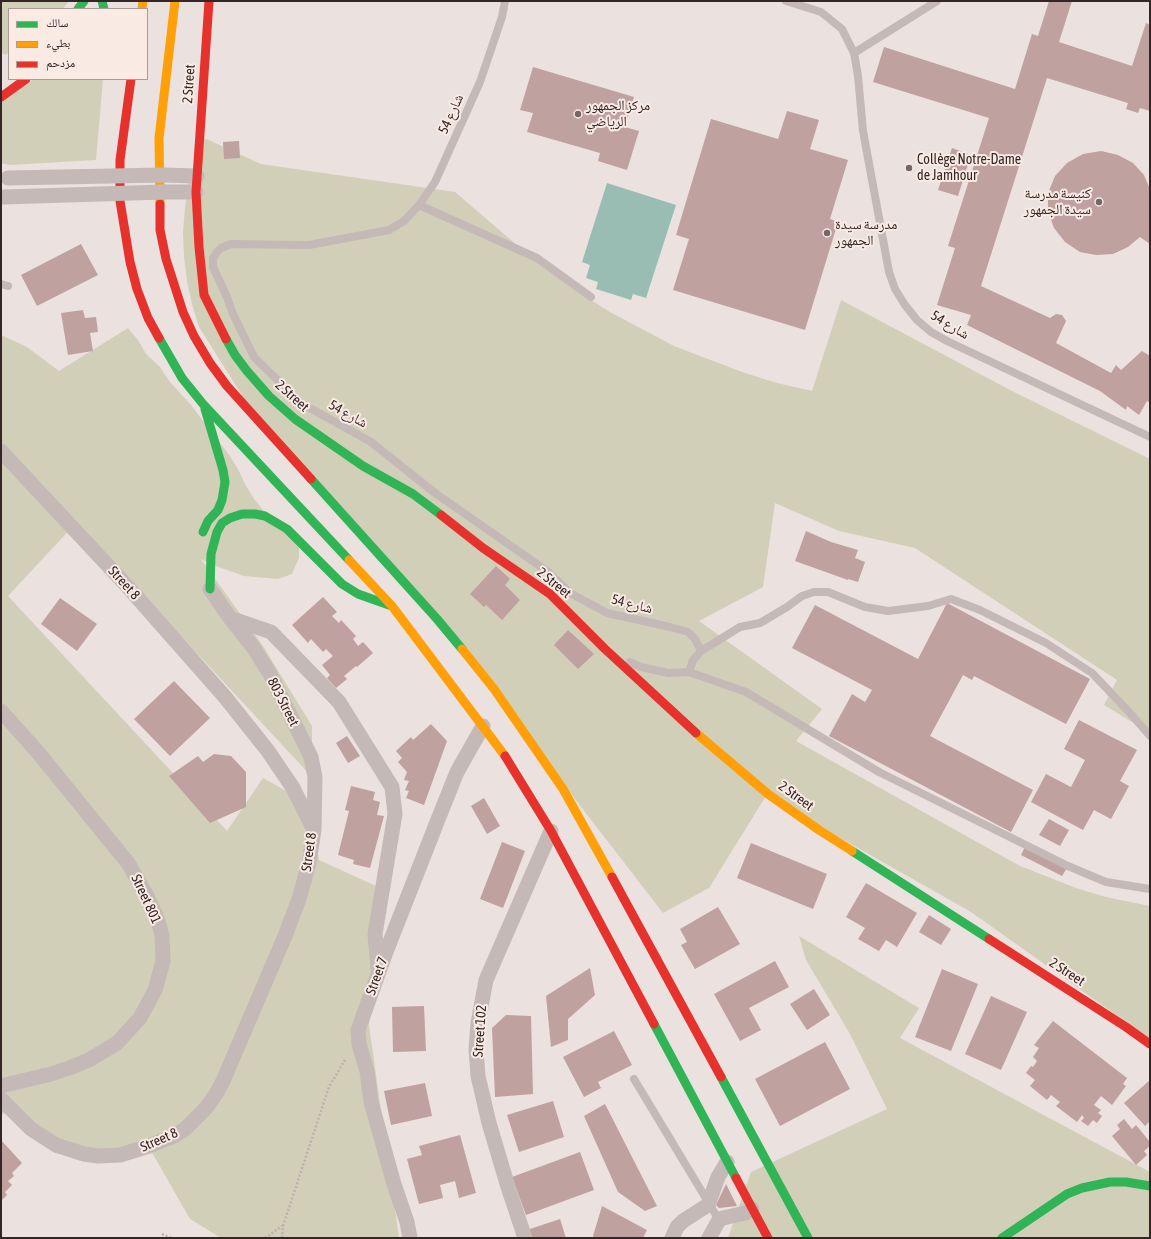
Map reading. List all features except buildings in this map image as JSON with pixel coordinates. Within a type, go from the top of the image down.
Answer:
[{"type":"main road","points":[[175,1],[159,138],[160,230],[174,287],[194,336],[210,363],[227,386],[437,619],[467,655],[494,689],[563,789],[582,821],[808,1238]]},
{"type":"main road","name":"2 Street","points":[[209,1],[196,192],[199,247],[204,295],[235,355],[269,396],[295,419],[363,466],[413,494],[483,548],[550,594],[605,649],[704,740],[768,794],[819,830],[1126,1027],[1150,1044]]},
{"type":"main road","points":[[1,97],[25,80]]},
{"type":"main road","points":[[131,80],[120,160],[120,201],[130,262],[137,289],[148,318],[162,345],[182,378],[203,404],[392,606],[483,726],[528,793],[551,831],[768,1238]]},
{"type":"main road","points":[[199,543],[208,521],[218,510],[222,500],[225,482],[223,470],[203,404]]},
{"type":"main road","points":[[210,589],[211,554],[217,532],[222,523],[230,518],[242,514],[255,514],[265,516],[287,529],[342,584],[358,594],[392,606]]},
{"type":"main road","points":[[201,568],[210,589]]},
{"type":"main road","points":[[1002,1238],[1067,1194],[1082,1188],[1110,1182],[1126,1182],[1150,1186]]},
{"type":"street","points":[[4,178],[163,175],[197,176]]},
{"type":"street","points":[[2,197],[196,192]]},
{"type":"street","name":"Street 8","points":[[1,451],[128,587],[225,698],[268,751],[288,782],[314,830],[309,862],[299,899],[282,943],[223,1081],[206,1108],[184,1129],[174,1136],[162,1141],[120,1155],[98,1156],[84,1154],[56,1145],[31,1129],[1,1099]]},
{"type":"street","name":"803 Street","points":[[210,589],[230,618],[253,647],[270,674],[311,757],[315,777],[314,830]]},
{"type":"street","points":[[230,618],[271,632],[339,702],[392,788],[395,814],[375,934],[378,976]]},
{"type":"street","name":"Street 801","points":[[1,711],[36,750],[128,863],[147,896],[157,918],[162,935],[163,961],[155,990],[147,1006],[140,1018],[117,1043],[89,1060],[69,1068],[1,1086]]},
{"type":"street","name":"Street 7","points":[[410,1238],[407,1222],[394,1184],[371,1102],[368,1071],[362,1055],[358,1038],[358,1030],[402,911],[454,780],[483,726]]},
{"type":"street","name":"Street 102","points":[[525,1238],[489,1123],[478,1076],[477,1043],[486,980],[551,831]]},
{"type":"street","points":[[672,1238],[677,1227],[683,1221],[693,1213],[708,1205],[718,1177],[727,1162]]},
{"type":"street","points":[[710,1238],[719,1220],[752,1209]]},
{"type":"lane","name":"شارع 54","points":[[505,1],[502,16],[480,82],[435,182],[419,205],[404,221],[389,230],[309,245],[231,244],[221,248],[213,258],[213,267],[233,314],[254,357],[301,403],[371,442],[436,493],[547,571],[570,593],[607,613],[688,632],[695,639],[700,651]]},
{"type":"lane","name":"شارع 54","points":[[786,1],[820,12],[842,30],[854,53],[864,131],[889,272],[895,289],[917,320],[931,332],[947,341],[1150,437]]},
{"type":"lane","points":[[854,53],[937,1]]},
{"type":"lane","points":[[419,205],[537,258],[591,297]]},
{"type":"lane","points":[[689,672],[693,660],[700,651],[740,627],[760,623],[788,607],[802,596],[814,592],[828,592],[865,607],[888,611],[928,606],[951,599],[980,610],[1046,643],[1092,673],[1130,712],[1150,736]]},
{"type":"lane","points":[[605,649],[641,667],[668,673],[689,672],[746,692],[879,772],[1068,866],[1106,882],[1150,889]]},
{"type":"lane","points":[[634,1079],[708,1205],[719,1220]]},
{"type":"path","points":[[282,1238],[283,1226],[329,1087],[358,1038]]},
{"type":"path","points":[[265,1238],[283,1226]]},
{"type":"path","points":[[162,1234],[171,1238]]},
{"type":"shaded area","points":[[1,1],[69,1],[64,8],[8,8],[8,54],[5,55],[1,52]]},
{"type":"shaded area","points":[[33,80],[103,80],[96,160],[10,165],[1,163],[1,102]]},
{"type":"shaded area","points":[[202,137],[261,164],[455,192],[518,246],[578,292],[610,312],[674,346],[742,372],[777,383],[812,391],[841,300],[1010,390],[1150,459],[1150,733],[1104,705],[1117,680],[915,548],[839,531],[775,503],[763,587],[699,621],[822,709],[796,741],[1020,866],[1076,888],[1106,897],[1150,906],[1150,1039],[971,912],[766,796],[709,888],[663,913],[460,650],[262,427],[199,327],[187,281],[183,232],[188,184]]},
{"type":"shaded area","points":[[128,328],[138,340],[146,354],[160,367],[170,382],[191,405],[230,456],[254,499],[264,511],[299,542],[299,558],[292,574],[278,579],[244,576],[201,559],[263,646],[312,726],[312,777],[76,523],[8,596],[227,831],[263,778],[308,803],[319,860],[387,891],[369,1025],[399,1238],[221,1238],[190,1219],[150,1149],[117,1157],[27,1133],[4,1113],[1,1116],[1,335],[27,347],[59,371]]},
{"type":"shaded area","points":[[799,936],[919,1008],[900,1038],[1150,1172],[1150,1238],[728,1238],[751,1172],[887,1109],[850,1034],[806,960]]},
{"type":"water","points":[[607,183],[676,205],[646,298],[633,294],[631,300],[596,289],[598,282],[586,278],[590,265],[582,262]]},
{"type":"traffic: fast","points":[[79,8],[84,1]]},
{"type":"traffic: fast","points":[[102,1],[104,8]]},
{"type":"traffic: fast","points":[[159,338],[182,378],[203,404],[349,560]]},
{"type":"traffic: fast","points":[[226,339],[235,355],[247,371],[269,396],[295,419],[363,466],[413,494],[441,515]]},
{"type":"traffic: fast","points":[[203,532],[208,521],[218,510],[222,500],[225,482],[223,470],[205,409]]},
{"type":"traffic: fast","points":[[311,479],[437,619],[462,649]]},
{"type":"traffic: fast","points":[[210,589],[211,554],[217,532],[222,523],[230,518],[242,514],[255,514],[265,516],[287,529],[342,584],[358,594],[389,605]]},
{"type":"traffic: fast","points":[[852,851],[989,939]]},
{"type":"traffic: fast","points":[[654,1024],[736,1178]]},
{"type":"traffic: fast","points":[[721,1077],[808,1238]]},
{"type":"traffic: fast","points":[[1002,1238],[1067,1194],[1082,1188],[1110,1182],[1126,1182],[1150,1186]]},
{"type":"traffic: slow","points":[[142,8],[143,1]]},
{"type":"traffic: slow","points":[[160,204],[159,138],[175,1]]},
{"type":"traffic: slow","points":[[349,560],[392,606],[505,756]]},
{"type":"traffic: slow","points":[[462,649],[494,689],[563,789],[612,877]]},
{"type":"traffic: slow","points":[[696,733],[768,794],[852,851]]},
{"type":"traffic: jam","points":[[209,1],[196,192],[199,247],[204,295],[226,339]]},
{"type":"traffic: jam","points":[[1,97],[25,80]]},
{"type":"traffic: jam","points":[[131,80],[120,160],[120,201],[130,262],[137,289],[148,318],[159,338]]},
{"type":"traffic: jam","points":[[160,204],[160,230],[166,259],[183,312],[194,336],[210,363],[227,386],[311,479]]},
{"type":"traffic: jam","points":[[441,515],[483,548],[550,594],[605,649],[696,733]]},
{"type":"traffic: jam","points":[[505,756],[551,831],[654,1024]]},
{"type":"traffic: jam","points":[[612,877],[721,1077]]},
{"type":"traffic: jam","points":[[989,939],[1150,1044]]},
{"type":"traffic: jam","points":[[736,1178],[768,1238]]},
{"type":"place","name":"مركز الجمهور الرياضي","points":[[578,114]]},
{"type":"place","name":"Collège Notre-Dame de Jamhour","points":[[909,168]]},
{"type":"place","name":"كنيسة مدرسة سيدة الجمهور","points":[[1099,202]]},
{"type":"place","name":"مدرسة سيدة الجمهور","points":[[827,233]]}]
